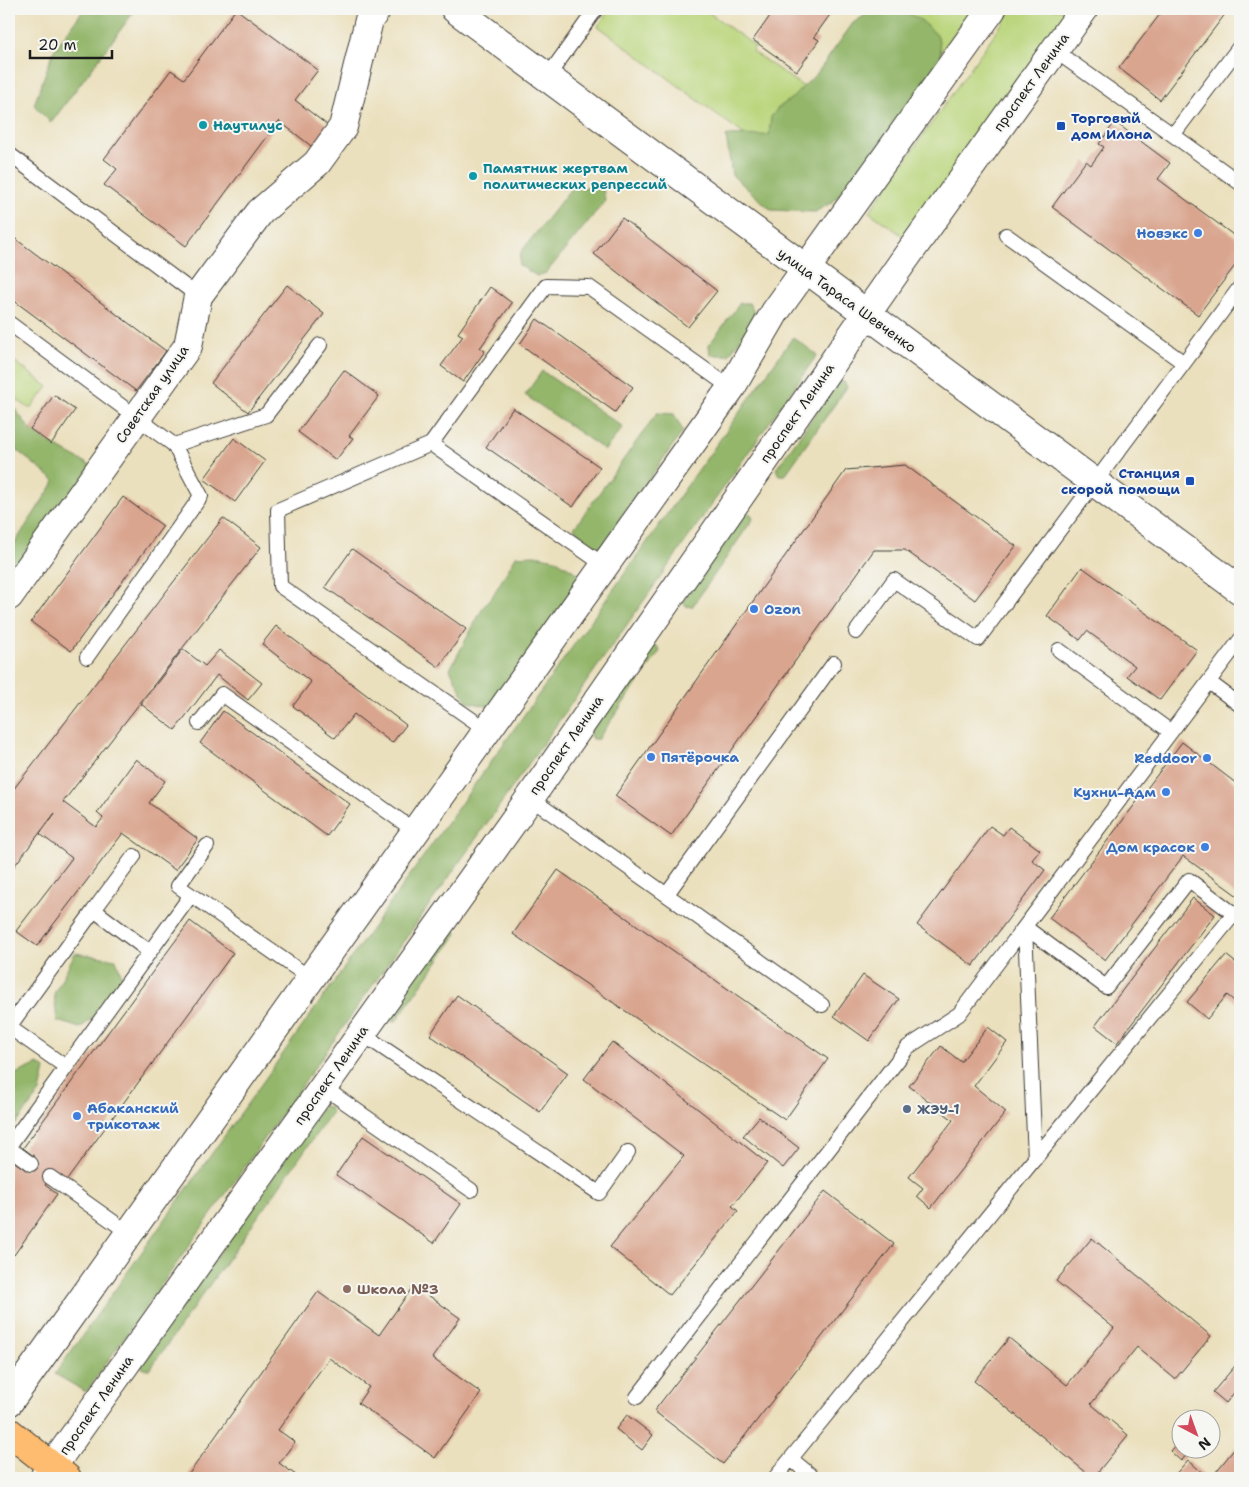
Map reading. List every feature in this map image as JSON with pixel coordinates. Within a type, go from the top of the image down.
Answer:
[{"type":"main road","points":[[9,1432],[55,1474]]},
{"type":"street","name":"Советская улица","points":[[9,596],[188,346],[198,296],[260,212],[317,163],[343,127],[369,20],[377,9]]},
{"type":"street","name":"улица Тараса Шевченко","points":[[455,9],[1240,590]]},
{"type":"street","points":[[9,1402],[731,388],[775,312],[992,9]]},
{"type":"street","name":"проспект Ленина","points":[[55,1474],[323,1087],[530,798],[866,314],[1084,9]]},
{"type":"lane","points":[[548,76],[596,9]]},
{"type":"lane","points":[[1173,135],[1240,46]]},
{"type":"lane","points":[[1054,50],[1240,183]]},
{"type":"lane","points":[[9,154],[198,296]]},
{"type":"lane","points":[[1006,235],[1184,362]]},
{"type":"lane","points":[[487,730],[280,586],[278,510],[431,444],[546,286],[589,287],[731,388]]},
{"type":"lane","points":[[856,632],[894,580],[978,639],[1240,286]]},
{"type":"lane","points":[[9,323],[174,445],[201,496],[87,657]]},
{"type":"lane","points":[[174,445],[266,415],[320,345]]},
{"type":"lane","points":[[431,444],[604,565]]},
{"type":"lane","points":[[637,1397],[908,1047],[959,1014],[1240,640]]},
{"type":"lane","points":[[1059,650],[1171,732]]},
{"type":"lane","points":[[668,894],[834,663]]},
{"type":"lane","points":[[1209,682],[1240,705]]},
{"type":"lane","points":[[199,723],[222,694],[415,831]]},
{"type":"lane","points":[[530,798],[822,1005]]},
{"type":"lane","points":[[207,846],[178,886],[310,978]]},
{"type":"lane","points":[[66,1067],[9,1027],[134,856]]},
{"type":"lane","points":[[775,1478],[1035,1159],[1237,917],[1190,880],[1106,987],[1025,927]]},
{"type":"lane","points":[[31,1164],[9,1147],[191,895]]},
{"type":"lane","points":[[94,910],[150,952]]},
{"type":"lane","points":[[1025,927],[1035,1159]]},
{"type":"lane","points":[[361,1033],[599,1193],[628,1152]]},
{"type":"lane","points":[[323,1087],[471,1190]]},
{"type":"lane","points":[[50,1178],[129,1233]]},
{"type":"lane","points":[[791,1460],[814,1478]]},
{"type":"green space","points":[[84,9],[136,9],[51,123],[34,105],[53,52]]},
{"type":"green space","points":[[610,9],[704,9],[755,46],[752,51],[811,92],[871,9],[972,9],[832,200],[598,26]]},
{"type":"green space","points":[[875,9],[901,9],[922,21],[938,36],[942,61],[850,184],[834,201],[815,212],[771,210],[732,175],[726,136],[769,135],[771,117],[778,108],[792,98],[818,72],[853,23]]},
{"type":"green space","points":[[1012,9],[1070,9],[906,238],[869,212]]},
{"type":"green space","points":[[573,186],[603,189],[605,201],[546,273],[537,276],[519,265],[521,252]]},
{"type":"green space","points":[[740,303],[749,303],[757,316],[729,355],[710,355],[709,345]]},
{"type":"green space","points":[[793,337],[817,355],[86,1392],[55,1374]]},
{"type":"green space","points":[[9,357],[48,387],[30,409],[9,394]]},
{"type":"green space","points":[[542,371],[623,427],[605,450],[525,395]]},
{"type":"green space","points":[[838,382],[844,382],[847,387],[785,475],[779,475],[776,469]]},
{"type":"green space","points":[[9,401],[30,429],[51,444],[95,468],[9,587],[9,552],[55,481],[9,444]]},
{"type":"green space","points":[[657,413],[674,414],[683,431],[600,548],[584,540],[574,528]]},
{"type":"green space","points":[[745,513],[751,514],[753,519],[692,607],[686,606],[683,601]]},
{"type":"green space","points":[[535,555],[555,559],[585,578],[492,707],[467,702],[450,669],[484,606],[492,597],[516,556]]},
{"type":"green space","points":[[651,645],[657,646],[660,651],[598,739],[592,739],[589,733]]},
{"type":"green space","points":[[449,928],[455,928],[457,934],[396,1021],[390,1021],[387,1016]]},
{"type":"green space","points":[[75,953],[116,959],[123,980],[97,1015],[80,1028],[57,1021],[54,994]]},
{"type":"green space","points":[[38,1064],[45,1069],[40,1092],[17,1123],[9,1127],[9,1077]]},
{"type":"green space","points":[[323,1106],[329,1107],[332,1112],[150,1369],[143,1369],[141,1364]]},
{"type":"building","name":"Наутилус","points":[[236,9],[318,70],[295,100],[331,128],[315,149],[279,121],[186,246],[104,185],[117,169],[104,159],[171,70],[184,79]]},
{"type":"building","points":[[775,9],[834,9],[814,37],[819,40],[797,71],[753,40]]},
{"type":"building","points":[[1164,9],[1229,9],[1160,100],[1119,68]]},
{"type":"building","points":[[1115,122],[1170,163],[1158,179],[1240,240],[1240,259],[1198,315],[1052,207],[1086,161],[1091,165],[1104,147],[1099,144]]},
{"type":"building","points":[[622,218],[717,291],[688,327],[594,254]]},
{"type":"building","points":[[9,234],[166,351],[136,391],[9,297]]},
{"type":"building","points":[[287,285],[324,314],[248,412],[211,383]]},
{"type":"building","points":[[490,287],[512,303],[480,348],[485,351],[463,382],[441,366],[463,336],[458,333]]},
{"type":"building","points":[[537,319],[633,387],[615,412],[520,344]]},
{"type":"building","points":[[344,370],[379,396],[349,436],[353,438],[336,460],[298,432]]},
{"type":"building","points":[[54,395],[75,410],[51,444],[30,429]]},
{"type":"building","points":[[513,408],[600,467],[573,507],[486,447]]},
{"type":"building","points":[[234,438],[265,461],[235,502],[204,479]]},
{"type":"building","points":[[905,465],[1016,546],[975,600],[905,550],[874,550],[671,836],[615,796],[846,470]]},
{"type":"building","points":[[123,497],[163,526],[71,651],[31,622]]},
{"type":"building","points":[[223,518],[261,547],[63,802],[96,827],[103,818],[97,813],[136,759],[165,781],[149,803],[198,839],[175,870],[123,833],[37,946],[16,931],[72,858],[40,834],[55,813],[9,873],[9,795]]},
{"type":"building","points":[[352,549],[466,629],[439,667],[325,587]]},
{"type":"building","points":[[1082,567],[1197,650],[1160,700],[1127,676],[1135,666],[1087,631],[1080,640],[1047,616]]},
{"type":"building","points":[[276,626],[406,725],[392,743],[354,714],[335,738],[293,706],[311,682],[262,644]]},
{"type":"building","points":[[183,649],[205,666],[219,650],[262,683],[248,700],[217,675],[175,730],[141,704]]},
{"type":"building","points":[[223,711],[350,804],[327,836],[200,743]]},
{"type":"building","points":[[1182,742],[1237,784],[1240,780],[1240,895],[1239,897],[1183,856],[1105,960],[1049,918]]},
{"type":"building","points":[[990,826],[1003,835],[1009,827],[1040,850],[1032,860],[1045,870],[973,966],[917,925]]},
{"type":"building","points":[[558,870],[828,1059],[785,1120],[513,934]]},
{"type":"building","points":[[1193,898],[1215,915],[1117,1043],[1095,1026]]},
{"type":"building","points":[[190,921],[233,953],[67,1180],[54,1171],[45,1185],[57,1194],[14,1255],[9,1251],[9,1158],[26,1170],[35,1157],[23,1148]]},
{"type":"building","points":[[1226,955],[1240,966],[1240,1006],[1227,995],[1207,1019],[1187,1002]]},
{"type":"building","points":[[863,975],[899,999],[869,1041],[834,1016]]},
{"type":"building","points":[[457,995],[568,1073],[540,1112],[430,1035]]},
{"type":"building","points":[[988,1027],[1007,1042],[974,1086],[1006,1112],[931,1208],[917,1196],[923,1188],[909,1177],[953,1120],[909,1086],[941,1046],[961,1062]]},
{"type":"building","points":[[612,1042],[767,1163],[732,1206],[738,1211],[670,1295],[610,1247],[684,1156],[584,1079]]},
{"type":"building","points":[[759,1117],[799,1148],[783,1168],[743,1136]]},
{"type":"building","points":[[363,1136],[461,1204],[434,1243],[336,1175]]},
{"type":"building","points":[[825,1191],[894,1244],[723,1464],[654,1411]]},
{"type":"building","points":[[1092,1238],[1211,1336],[1175,1379],[1137,1347],[1091,1404],[1128,1435],[1093,1478],[974,1381],[1009,1338],[1067,1385],[1114,1328],[1056,1281]]},
{"type":"building","points":[[414,1285],[460,1318],[432,1358],[481,1393],[435,1458],[358,1403],[369,1387],[329,1358],[278,1430],[295,1442],[279,1463],[300,1478],[186,1478],[318,1292],[379,1335]]},
{"type":"building","points":[[1240,1360],[1240,1385],[1226,1403],[1213,1392]]},
{"type":"building","points":[[627,1415],[653,1435],[642,1450],[616,1429]]},
{"type":"building","points":[[1240,1442],[1240,1478],[1211,1478]]},
{"type":"building","points":[[1188,1460],[1206,1476],[1204,1478],[1172,1478]]},
{"type":"place","name":"Наутилус","points":[[203,125]]},
{"type":"place","name":"Торговый дом Илона","points":[[1061,126]]},
{"type":"place","name":"Памятник жертвам политических репрессий","points":[[473,176]]},
{"type":"place","name":"Новэкс","points":[[1198,233]]},
{"type":"place","name":"Станция скорой помощи","points":[[1190,481]]},
{"type":"place","name":"Ozon","points":[[754,609]]},
{"type":"place","name":"Пятёрочка","points":[[651,757]]},
{"type":"place","name":"Reddoor","points":[[1207,758]]},
{"type":"place","name":"Кухни-Адм","points":[[1166,792]]},
{"type":"place","name":"Дом красок","points":[[1205,847]]},
{"type":"place","name":"ЖЭУ-1","points":[[907,1109]]},
{"type":"place","name":"Абаканский трикотаж","points":[[77,1116]]},
{"type":"place","name":"Школа №3","points":[[347,1289]]}]
